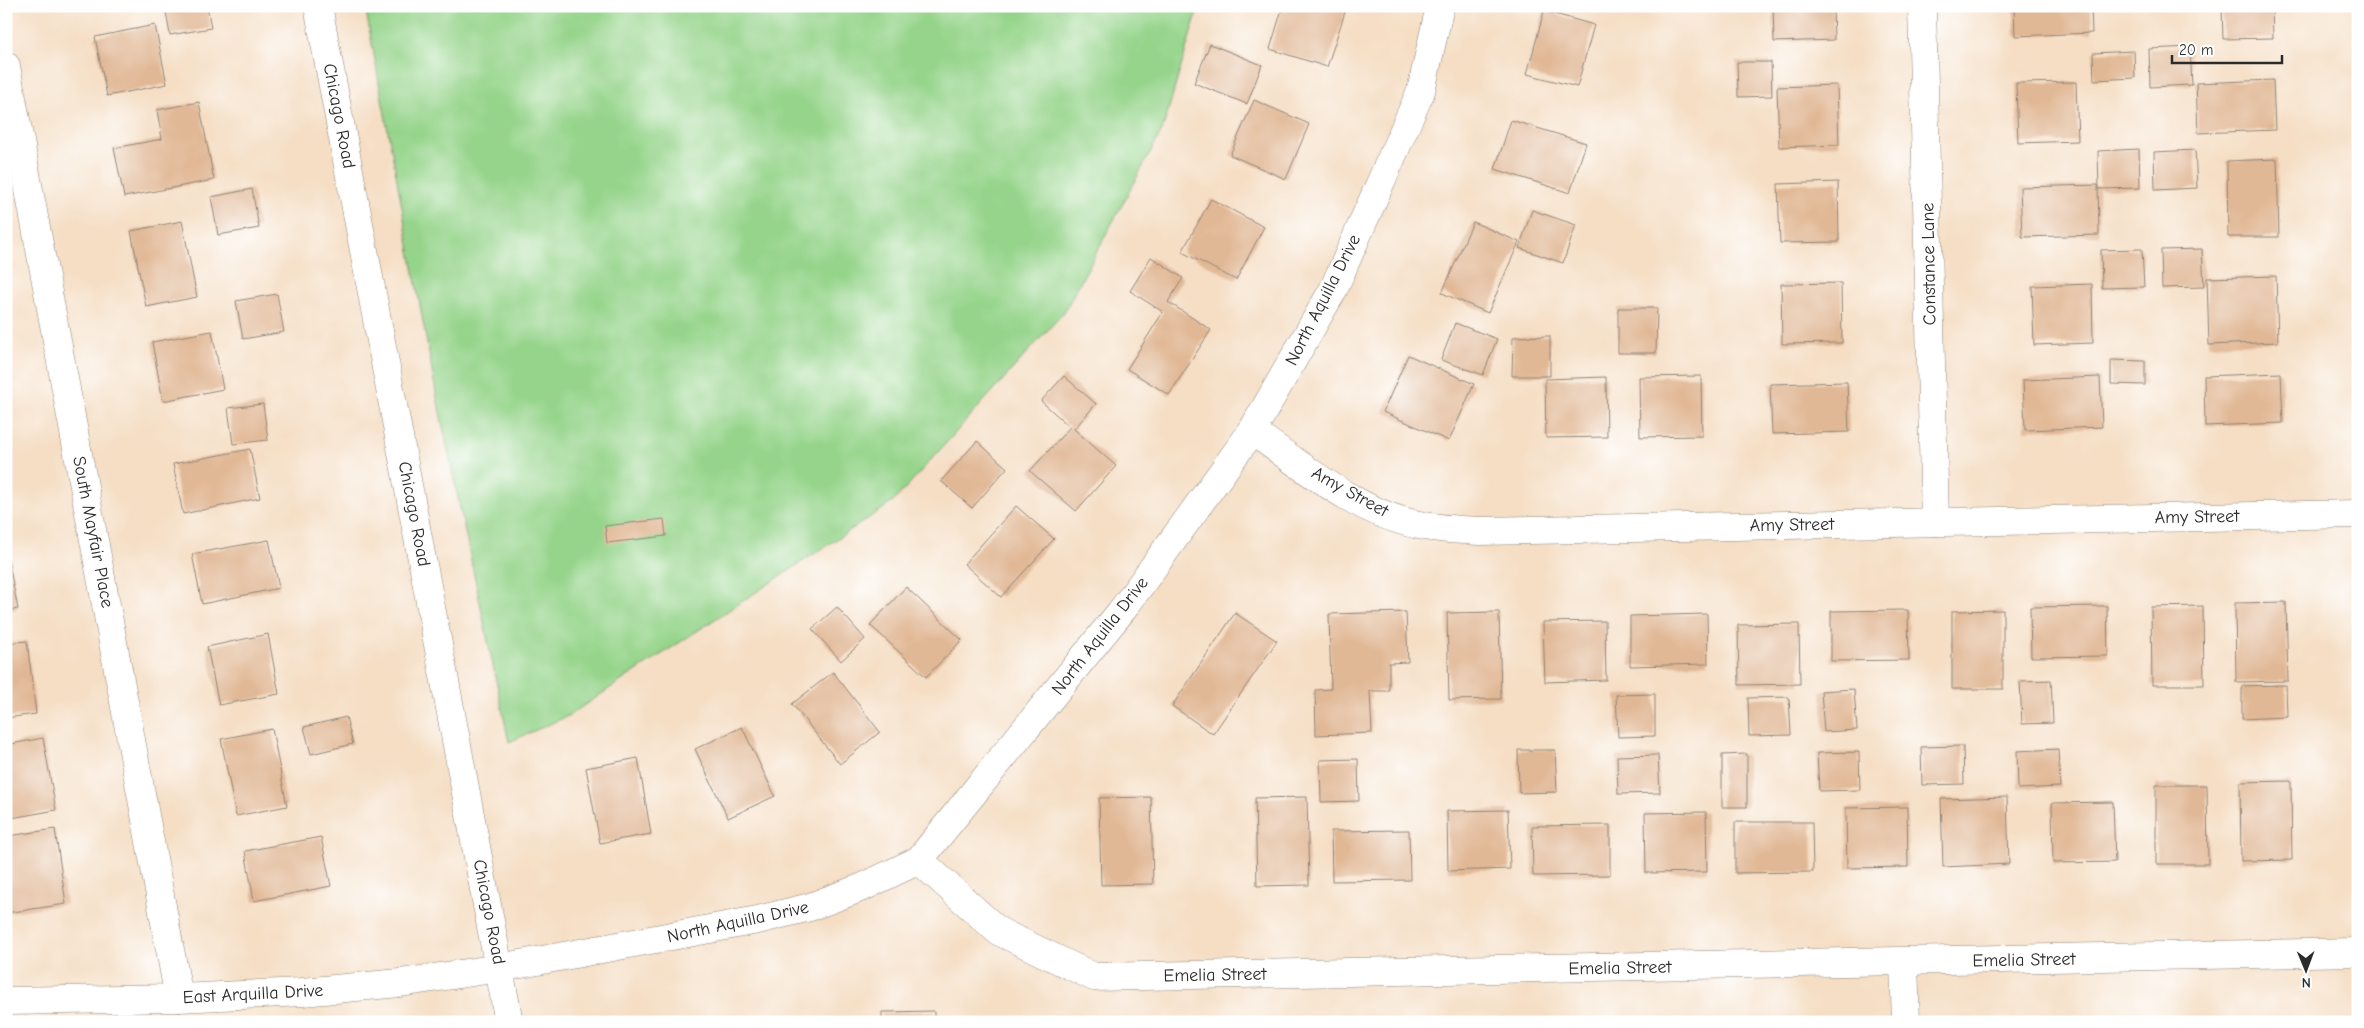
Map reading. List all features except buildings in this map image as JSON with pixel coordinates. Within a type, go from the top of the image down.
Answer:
[{"type":"street","name":"Chicago Road","points":[[318,6],[509,1022]]},
{"type":"street","name":"North Aquilla Drive","points":[[499,968],[758,920],[810,907],[863,887],[919,860],[1123,609],[1252,431],[1333,290],[1421,91],[1440,6]]},
{"type":"street","name":"Constance Lane","points":[[1922,6],[1935,522]]},
{"type":"street","name":"South Mayfair Place","points":[[6,66],[179,998]]},
{"type":"street","name":"Amy Street","points":[[1252,431],[1337,489],[1373,509],[1417,525],[1480,531],[2358,514]]},
{"type":"street","name":"Emelia Street","points":[[919,860],[998,931],[1094,977],[1904,963],[2358,952]]},
{"type":"street","points":[[1904,963],[1906,1022]]},
{"type":"street","name":"East Arquilla Drive","points":[[6,1001],[179,998],[302,992],[400,983],[499,968]]},
{"type":"green space","points":[[365,6],[1199,6],[1162,131],[1064,312],[893,502],[568,716],[509,742],[437,398]]}]
